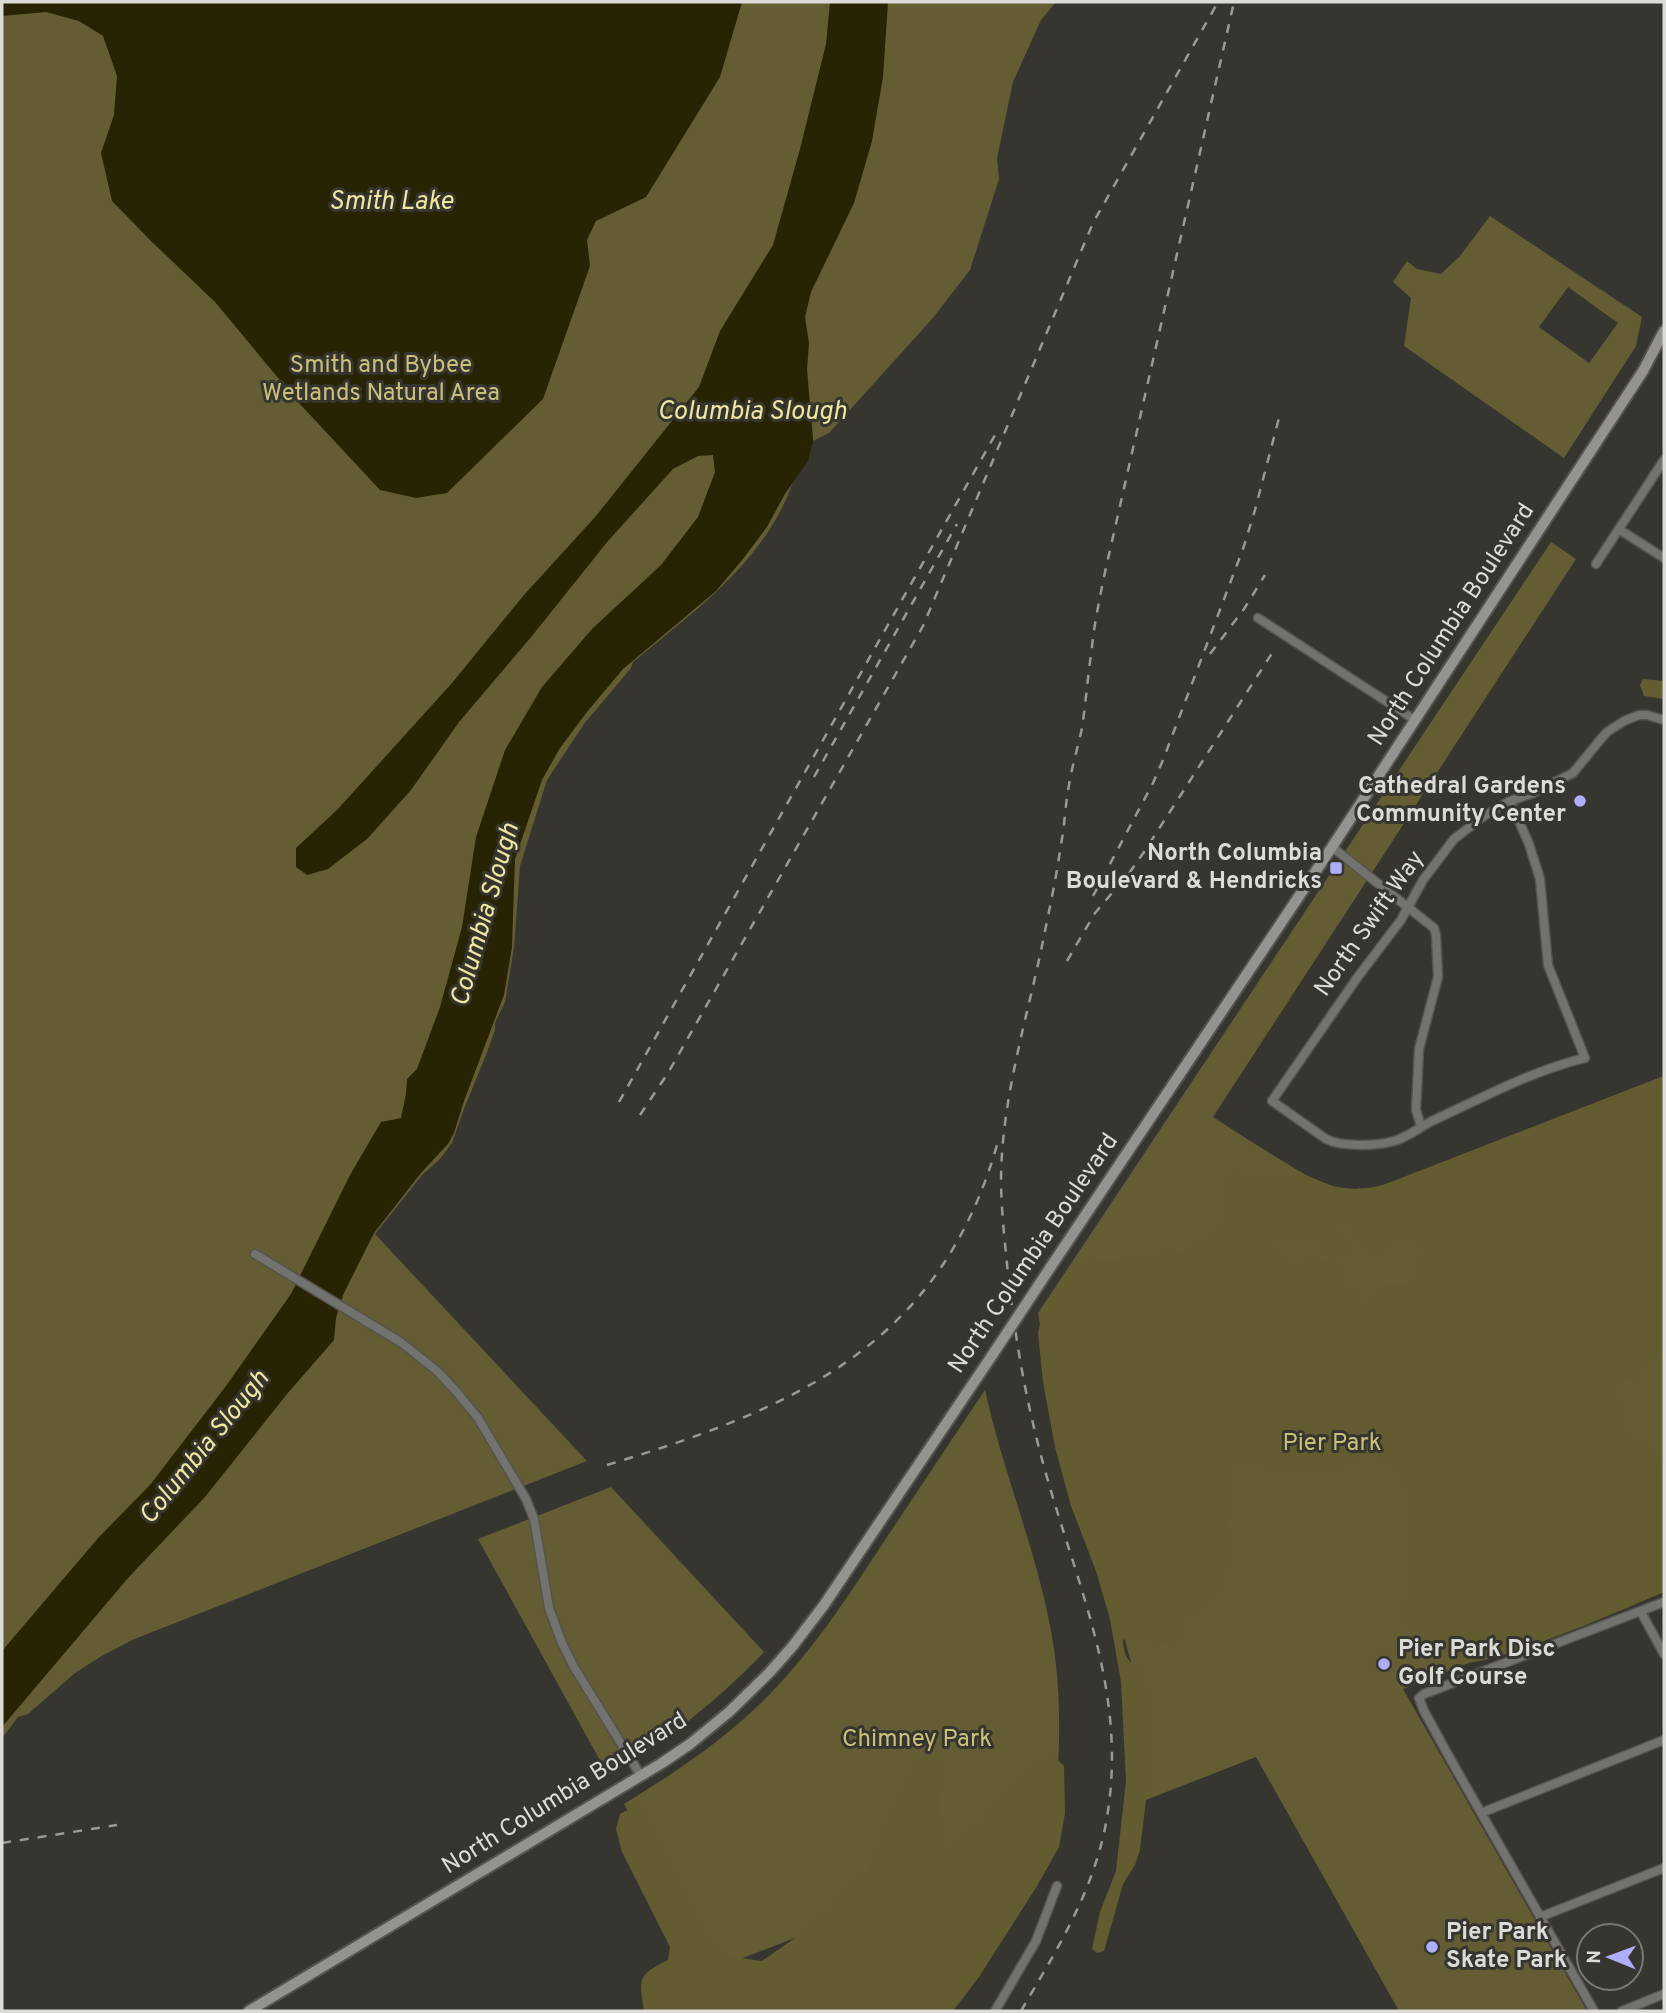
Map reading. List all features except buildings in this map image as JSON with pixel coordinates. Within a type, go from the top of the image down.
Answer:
[{"type":"main road","name":"North Columbia Boulevard","points":[[249,2011],[676,1753],[722,1718],[792,1647],[824,1605],[1332,846],[1643,371],[1664,331]]},
{"type":"street","points":[[1596,564],[1664,460]]},
{"type":"street","points":[[1620,530],[1664,558]]},
{"type":"street","points":[[1258,618],[1415,720]]},
{"type":"street","name":"North Swift Way","points":[[1420,1126],[1394,1141],[1334,1143],[1272,1101],[1357,978],[1401,920],[1423,880],[1454,839],[1478,820],[1510,801],[1573,773],[1608,732],[1631,718],[1647,715],[1664,720]]},
{"type":"street","points":[[1332,846],[1434,928],[1437,983],[1419,1049],[1416,1110],[1420,1126],[1532,1074],[1585,1058],[1549,965],[1540,879],[1529,844],[1510,801]]},
{"type":"street","points":[[255,1254],[378,1327],[420,1356],[455,1390],[478,1418],[526,1499],[534,1519],[549,1608],[562,1643],[641,1776]]},
{"type":"street","points":[[1594,2011],[1419,1698],[1424,1693],[1664,1602]]},
{"type":"street","points":[[1641,1612],[1664,1654]]},
{"type":"street","points":[[1481,1813],[1664,1740]]},
{"type":"street","points":[[1540,1917],[1664,1868]]},
{"type":"street","points":[[995,2011],[1036,1941],[1057,1886]]},
{"type":"street","points":[[1622,2011],[1664,1994]]},
{"type":"green space","name":"Smith and Bybee Wetlands Natural Area","points":[[2,2],[1056,2],[1041,20],[1013,82],[997,158],[999,179],[970,270],[932,319],[829,433],[813,441],[811,412],[790,490],[761,541],[723,585],[633,662],[631,668],[584,724],[547,780],[520,866],[514,947],[505,1002],[495,1023],[486,1055],[452,1143],[439,1160],[423,1174],[375,1234],[587,1461],[132,1640],[75,1673],[28,1714],[18,1717],[2,1738]]},
{"type":"green space","points":[[1490,216],[1642,317],[1636,346],[1564,458],[1404,346],[1411,298],[1393,282],[1407,261],[1417,269],[1441,274],[1460,256]],"holes":[[[1568,287],[1618,323],[1589,363],[1539,327]]]},
{"type":"green space","name":"Pier Park","points":[[1551,542],[1576,559],[1213,1117],[1315,1179],[1342,1188],[1356,1189],[1389,1183],[1664,1076],[1664,1586],[1403,1689],[1587,2011],[1399,2011],[1256,1757],[1138,1803],[1135,1683],[1131,1662],[1043,1342],[1038,1313]]},
{"type":"green space","points":[[1643,679],[1664,681],[1664,699],[1644,696],[1640,685]]},
{"type":"green space","name":"Pier Park","points":[[1664,1076],[1664,1354],[1646,1364],[1631,1381],[1619,1380],[1612,1390],[1616,1399],[1622,1403],[1619,1420],[1624,1434],[1631,1443],[1641,1438],[1644,1445],[1656,1453],[1664,1464],[1664,1592],[1527,1647],[1475,1662],[1460,1662],[1453,1658],[1442,1642],[1406,1619],[1411,1509],[1406,1481],[1394,1465],[1371,1455],[1311,1472],[1292,1471],[1251,1461],[1236,1462],[1231,1466],[1225,1483],[1229,1540],[1227,1557],[1213,1595],[1202,1606],[1184,1617],[1175,1642],[1169,1645],[1132,1634],[1127,1635],[1123,1641],[1126,1656],[1137,1667],[1147,1695],[1147,1792],[1140,1850],[1135,1865],[1123,1884],[1104,1951],[1097,1953],[1092,1949],[1100,1912],[1116,1871],[1126,1781],[1121,1682],[1110,1619],[1096,1571],[1071,1506],[1055,1447],[1043,1382],[1038,1333],[1042,1314],[1072,1269],[1098,1261],[1182,1252],[1211,1240],[1228,1222],[1230,1210],[1224,1187],[1225,1178],[1232,1175],[1275,1179],[1303,1174],[1334,1187],[1378,1187]],"holes":[[[1335,1215],[1353,1224],[1357,1235],[1372,1251],[1378,1253],[1388,1248],[1391,1237],[1403,1232],[1414,1235],[1428,1245],[1415,1281],[1388,1285],[1365,1307],[1360,1307],[1359,1295],[1350,1289],[1338,1287],[1341,1280],[1337,1264],[1324,1260],[1294,1266],[1271,1252],[1268,1239],[1300,1233],[1312,1237],[1330,1251],[1341,1255],[1347,1247],[1329,1232],[1328,1223]]]},
{"type":"green space","name":"Chimney Park","points":[[985,1390],[1045,1600],[1055,1657],[1059,1734],[1053,1837],[715,1969],[624,1804],[718,1740],[753,1711],[785,1678],[842,1604]]},
{"type":"green space","points":[[611,1487],[764,1652],[728,1688],[690,1719],[608,1775],[478,1539]]},
{"type":"green space","points":[[930,1755],[937,1763],[942,1848],[951,1850],[980,1826],[1025,1773],[1054,1757],[1064,1766],[1065,1813],[1059,1847],[979,1977],[953,2011],[644,2011],[642,1979],[650,1970],[668,1960],[670,1947],[622,1852],[616,1829],[620,1814],[634,1806],[642,1811],[705,1941],[726,1956],[762,1961],[825,1917],[865,1875],[922,1759]]},
{"type":"water","name":"Smith Lake","points":[[2,2],[742,2],[720,77],[646,197],[596,221],[587,240],[590,266],[543,399],[447,493],[416,498],[380,490],[299,403],[215,302],[112,201],[101,153],[114,115],[117,76],[103,36],[79,21],[46,12],[2,16]]},
{"type":"water","name":"Columbia Slough","points":[[830,2],[888,2],[883,77],[872,141],[854,203],[811,292],[805,317],[809,343],[807,369],[813,441],[808,461],[785,494],[767,527],[743,559],[716,591],[623,669],[560,748],[542,780],[515,859],[512,947],[504,995],[454,1133],[448,1144],[421,1173],[374,1233],[343,1295],[336,1318],[334,1340],[205,1497],[128,1578],[2,1727],[2,1651],[99,1537],[150,1485],[226,1386],[291,1294],[350,1175],[381,1122],[401,1118],[407,1079],[417,1069],[440,1007],[462,927],[476,837],[505,750],[542,687],[592,629],[661,565],[698,517],[715,472],[713,455],[698,456],[673,469],[608,541],[459,722],[411,790],[367,839],[328,869],[307,875],[296,867],[296,848],[338,809],[452,683],[524,595],[596,516],[699,387],[720,331],[773,245],[826,44]]},
{"type":"railway","points":[[640,1115],[668,1073],[923,626],[1093,223],[1218,2]]},
{"type":"railway","points":[[1021,2011],[1083,1897],[1100,1849],[1112,1775],[1111,1729],[1096,1640],[1043,1463],[1022,1369],[1003,1226],[1001,1178],[1006,1115],[1056,877],[1068,792],[1082,728],[1103,581],[1234,2]]},
{"type":"railway","points":[[1093,896],[1163,760],[1243,549],[1279,418]]},
{"type":"railway","points":[[619,1102],[995,435]]},
{"type":"railway","points":[[814,777],[957,524]]},
{"type":"railway","points":[[1210,654],[1244,609],[1265,575]]},
{"type":"railway","points":[[1067,961],[1095,913],[1144,852],[1276,647]]},
{"type":"railway","points":[[607,1465],[738,1420],[796,1392],[850,1360],[897,1320],[938,1272],[971,1214],[997,1145]]},
{"type":"railway","points":[[2,1843],[117,1825]]},
{"type":"place","name":"Cathedral Gardens Community Center","points":[[1580,801]]},
{"type":"place","name":"North Columbia Boulevard & Hendricks","points":[[1336,868]]},
{"type":"place","name":"Pier Park Disc Golf Course","points":[[1384,1664]]},
{"type":"place","name":"Pier Park Skate Park","points":[[1432,1947]]}]
